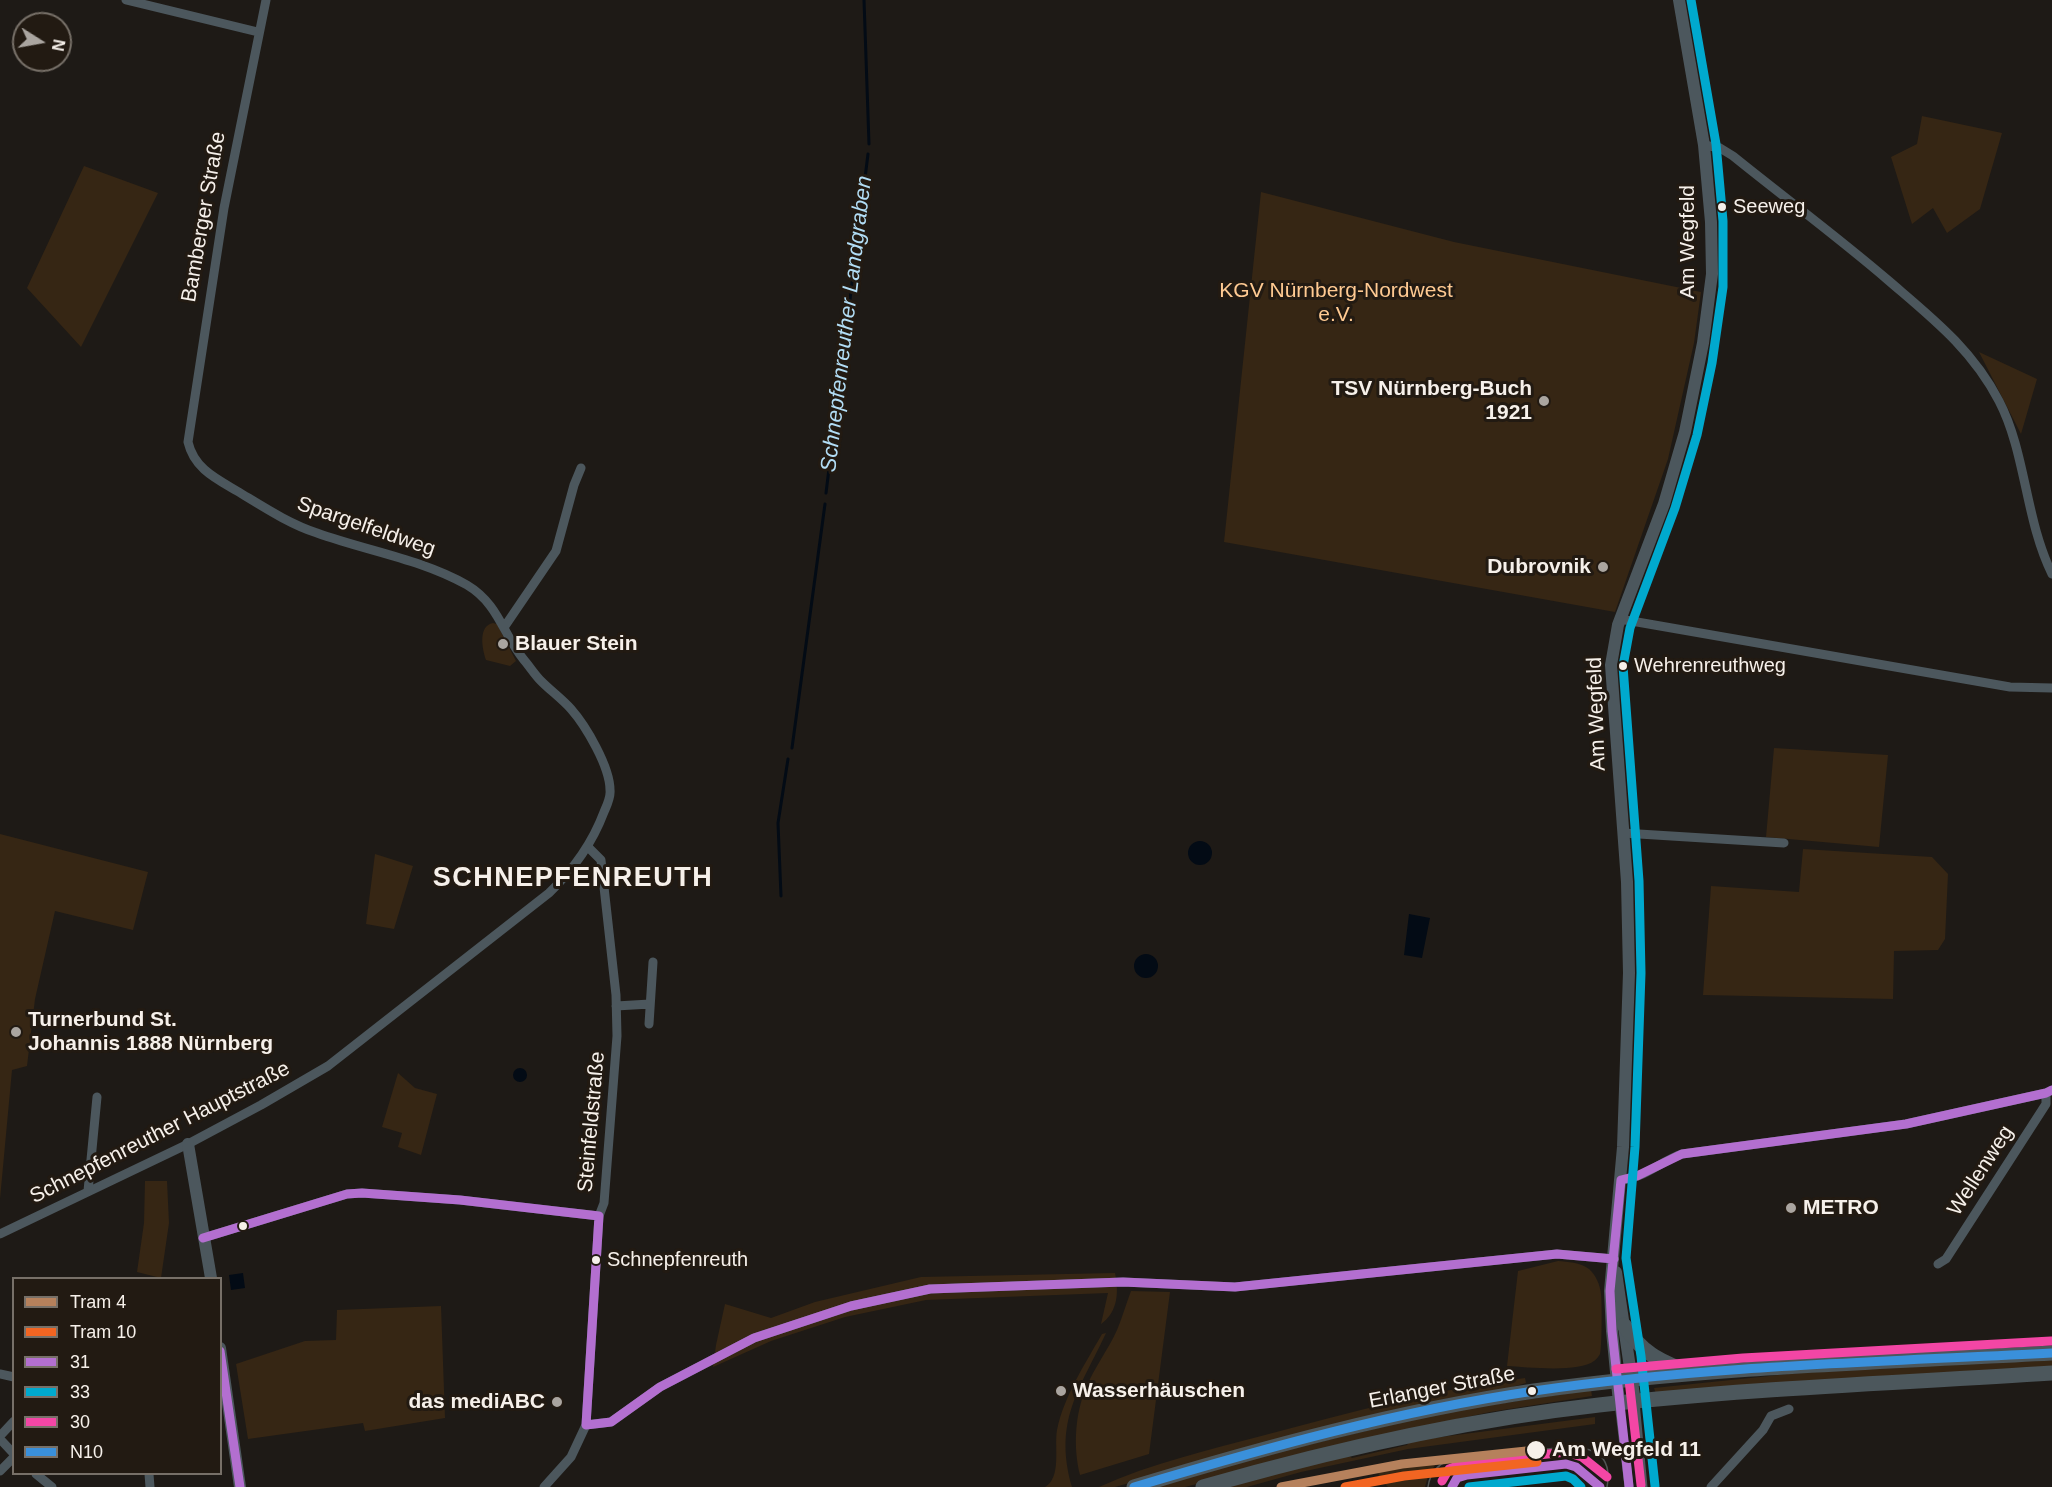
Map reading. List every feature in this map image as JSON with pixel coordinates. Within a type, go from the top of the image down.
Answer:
[{"type":"main road","points":[[1624,1325],[1644,1351],[1690,1374]]},
{"type":"main road","name":"Erlanger Straße","points":[[1134,1487],[1356,1427],[1476,1401],[1624,1380],[1690,1374],[2052,1353]]},
{"type":"main road","name":"Erlanger Straße","points":[[1203,1487],[1352,1448],[1417,1434],[1619,1403],[1787,1387],[2052,1373]]},
{"type":"street","points":[[126,0],[258,32]]},
{"type":"street","name":"Bamberger Straße","points":[[188,442],[224,208],[266,0]]},
{"type":"street","name":"Am Wegfeld","points":[[1635,1401],[1624,1380],[1610,1291],[1624,1131],[1629,973],[1623,833],[1611,677],[1613,646],[1620,619],[1670,486],[1692,401],[1710,291],[1712,250],[1704,145],[1679,0]]},
{"type":"street","points":[[1704,145],[1720,148],[1733,156],[1841,241],[1939,322],[1974,360],[2000,402],[2016,448],[2042,554],[2052,574]]},
{"type":"street","name":"Spargelfeldweg","points":[[188,442],[194,460],[200,467],[272,512],[315,533],[436,570],[470,587],[494,609],[518,652],[540,680],[571,709],[589,733],[603,762],[610,790]]},
{"type":"street","points":[[505,626],[556,551],[574,484],[581,468]]},
{"type":"street","points":[[1620,619],[2010,687],[2052,688]]},
{"type":"street","name":"Schnepfenreuther Hauptstraße","points":[[0,1234],[188,1144],[328,1066],[564,879],[589,848],[610,790]]},
{"type":"street","points":[[1623,833],[1784,843]]},
{"type":"street","name":"Steinfeldstraße","points":[[544,1487],[573,1453],[586,1425],[599,1216],[604,1203],[616,1064],[616,1006],[601,860],[589,848]]},
{"type":"street","points":[[649,1024],[653,962]]},
{"type":"street","points":[[616,1006],[650,1004]]},
{"type":"street","points":[[1621,1180],[1633,1179],[1667,1159],[1682,1154],[1906,1124],[2049,1092]]},
{"type":"street","name":"Wellenweg","points":[[1938,1264],[1946,1259],[2046,1104],[2049,1092]]},
{"type":"street","points":[[88,1191],[97,1097]]},
{"type":"street","points":[[188,1144],[211,1277]]},
{"type":"street","points":[[203,1238],[347,1194],[362,1193],[460,1200],[599,1216]]},
{"type":"street","points":[[586,1425],[610,1422],[660,1387],[754,1338],[851,1306],[930,1288],[1123,1282],[1235,1287],[1557,1254],[1614,1259]]},
{"type":"street","name":"Am Wegfeld","points":[[1614,1259],[1624,1325],[1624,1380]]},
{"type":"street","points":[[222,1362],[240,1487]]},
{"type":"street","points":[[1624,1380],[1619,1403],[1629,1487]]},
{"type":"street","points":[[1635,1401],[1643,1487]]},
{"type":"street","points":[[1711,1487],[1763,1430],[1771,1416],[1789,1409]]},
{"type":"street","points":[[12,1423],[0,1436],[12,1452]]},
{"type":"street","points":[[0,1471],[12,1457]]},
{"type":"street","points":[[38,1475],[52,1487]]},
{"type":"green space","points":[[1922,116],[2002,133],[1980,209],[1947,233],[1933,208],[1912,224],[1891,157],[1917,144]]},
{"type":"green space","points":[[84,166],[158,193],[81,347],[27,288]]},
{"type":"green space","name":"TSV Nürnberg-Buch 1921","points":[[1261,192],[1454,242],[1701,292],[1694,343],[1668,459],[1615,612],[1224,542]]},
{"type":"green space","points":[[1979,352],[2037,379],[2021,434]]},
{"type":"green space","points":[[493,623],[497,624],[516,661],[510,666],[486,660],[482,638],[485,628]]},
{"type":"green space","points":[[1774,748],[1888,755],[1879,847],[1766,837]]},
{"type":"green space","name":"Turnerbund St. Johannis 1888 Nürnberg","points":[[0,834],[148,872],[133,930],[55,911],[35,999],[27,1066],[12,1070],[0,1199]]},
{"type":"green space","points":[[1803,849],[1932,857],[1948,874],[1945,939],[1938,950],[1894,951],[1893,999],[1703,995],[1711,886],[1799,892]]},
{"type":"green space","points":[[375,854],[413,866],[394,929],[366,924]]},
{"type":"green space","points":[[398,1073],[415,1088],[437,1094],[421,1155],[398,1147],[402,1133],[382,1127]]},
{"type":"green space","points":[[145,1181],[167,1181],[169,1223],[161,1277],[137,1272],[144,1223]]},
{"type":"green space","points":[[1558,1261],[1582,1265],[1591,1271],[1597,1280],[1601,1298],[1600,1354],[1587,1365],[1577,1367],[1507,1366],[1518,1271]]},
{"type":"green space","points":[[1115,1273],[1116,1301],[1111,1314],[1101,1324],[1108,1293],[926,1300],[845,1317],[771,1341],[713,1367],[725,1304],[771,1318],[815,1302],[921,1277]]},
{"type":"green space","points":[[1131,1291],[1170,1292],[1149,1454],[1080,1475],[1076,1453],[1076,1431],[1082,1398],[1117,1330]]},
{"type":"green space","points":[[441,1306],[445,1418],[365,1431],[363,1423],[248,1439],[236,1364],[305,1341],[336,1340],[337,1310]]},
{"type":"green space","points":[[1106,1333],[1079,1389],[1068,1424],[1067,1464],[1072,1487],[1045,1487],[1054,1476],[1056,1437],[1060,1417],[1076,1380],[1102,1334]]},
{"type":"green space","points":[[2052,1358],[2052,1368],[1656,1394],[1654,1388],[1827,1370]]},
{"type":"green space","points":[[1525,1378],[1526,1383],[1498,1391],[1115,1487],[1099,1487],[1119,1478],[1181,1458],[1330,1418],[1427,1395]]},
{"type":"green space","points":[[1591,1390],[1592,1396],[1490,1412],[1407,1430],[1185,1487],[1151,1487],[1270,1454],[1445,1412]]},
{"type":"green space","points":[[1595,1417],[1595,1424],[1408,1449],[1301,1472],[1247,1487],[1222,1487],[1348,1455],[1352,1458],[1407,1445],[1410,1441]]},
{"type":"green space","points":[[1437,1462],[1428,1476],[1425,1487],[1388,1487],[1379,1478],[1378,1470]]},
{"type":"shaded area","points":[[1200,841],[1209,844],[1212,853],[1209,862],[1200,865],[1191,862],[1188,853],[1191,844]]},
{"type":"shaded area","points":[[1409,914],[1430,918],[1422,958],[1404,955]]},
{"type":"shaded area","points":[[1146,954],[1155,957],[1158,966],[1155,975],[1146,978],[1137,975],[1134,966],[1137,957]]},
{"type":"shaded area","points":[[520,1068],[525,1070],[527,1075],[525,1080],[520,1082],[515,1080],[513,1075],[515,1070]]},
{"type":"shaded area","points":[[243,1273],[245,1288],[231,1290],[229,1275]]},
{"type":"waterway","name":"Schnepfenreuther Landgraben","points":[[864,0],[869,144]]},
{"type":"waterway","name":"Schnepfenreuther Landgraben","points":[[826,493],[868,154]]},
{"type":"waterway","name":"Schnepfenreuther Landgraben","points":[[792,748],[825,504]]},
{"type":"waterway","name":"Schnepfenreuther Landgraben","points":[[781,896],[778,823],[788,759]]},
{"type":"tram line","points":[[1536,1450],[1574,1447],[1596,1453],[1604,1460],[1608,1471],[1607,1487]]},
{"type":"tram line","name":"4","points":[[1281,1487],[1402,1464],[1536,1450]]},
{"type":"tram line","points":[[1428,1487],[1431,1476],[1437,1468],[1457,1458]]},
{"type":"tram line","name":"10","points":[[1345,1487],[1404,1476],[1537,1462]]},
{"type":"transit line","name":"33","points":[[1655,1486],[1641,1356],[1626,1258],[1635,1147],[1641,973],[1639,881],[1623,666],[1630,628],[1675,508],[1697,435],[1712,363],[1723,287],[1723,221],[1716,144],[1691,0]]},
{"type":"transit line","name":"31","points":[[1621,1180],[1637,1176],[1682,1154],[1906,1124],[2052,1090]]},
{"type":"transit line","name":"31","points":[[1621,1180],[1610,1291],[1612,1331],[1629,1486]]},
{"type":"transit line","name":"31","points":[[203,1238],[347,1194],[362,1193],[460,1200],[599,1216]]},
{"type":"transit line","name":"31","points":[[586,1425],[599,1216]]},
{"type":"transit line","name":"31","points":[[586,1425],[611,1422],[660,1387],[754,1338],[851,1306],[930,1289],[1123,1282],[1235,1287],[1557,1254],[1614,1259]]},
{"type":"transit line","name":"30","points":[[1616,1369],[1743,1358],[2051,1341]]},
{"type":"transit line","name":"N10","points":[[1134,1487],[1332,1432],[1433,1409],[1534,1391],[1727,1370],[2052,1353]]},
{"type":"transit line","name":"31","points":[[222,1365],[240,1487]]},
{"type":"transit line","name":"30","points":[[1629,1380],[1641,1485]]},
{"type":"transit line","name":"30","points":[[1442,1481],[1449,1469],[1465,1463],[1566,1452],[1582,1457],[1607,1477]]},
{"type":"transit line","name":"31","points":[[1452,1487],[1457,1478],[1467,1475],[1566,1464],[1576,1467],[1600,1487]]},
{"type":"transit line","name":"33","points":[[1469,1487],[1566,1476],[1581,1487]]},
{"type":"place","name":"Seeweg","points":[[1722,207]]},
{"type":"place","name":"TSV Nürnberg-Buch 1921","points":[[1544,401]]},
{"type":"place","name":"Dubrovnik","points":[[1603,567]]},
{"type":"place","name":"Blauer Stein","points":[[503,644]]},
{"type":"place","name":"Wehrenreuthweg","points":[[1623,666]]},
{"type":"place","name":"Turnerbund St. Johannis 1888 Nürnberg","points":[[16,1032]]},
{"type":"place","name":"METRO","points":[[1791,1208]]},
{"type":"place","name":"Schnepfenreuth","points":[[596,1260]]},
{"type":"place","name":"Wasserhäuschen","points":[[1061,1391]]},
{"type":"place","name":"das mediABC","points":[[557,1402]]},
{"type":"place","name":"Am Wegfeld 11","points":[[1536,1450]]},
{"type":"district","name":"SCHNEPFENREUTH","points":[[573,879]]},
{"type":"park label","name":"KGV Nürnberg-Nordwest e.V.","points":[[1336,303]]}]
